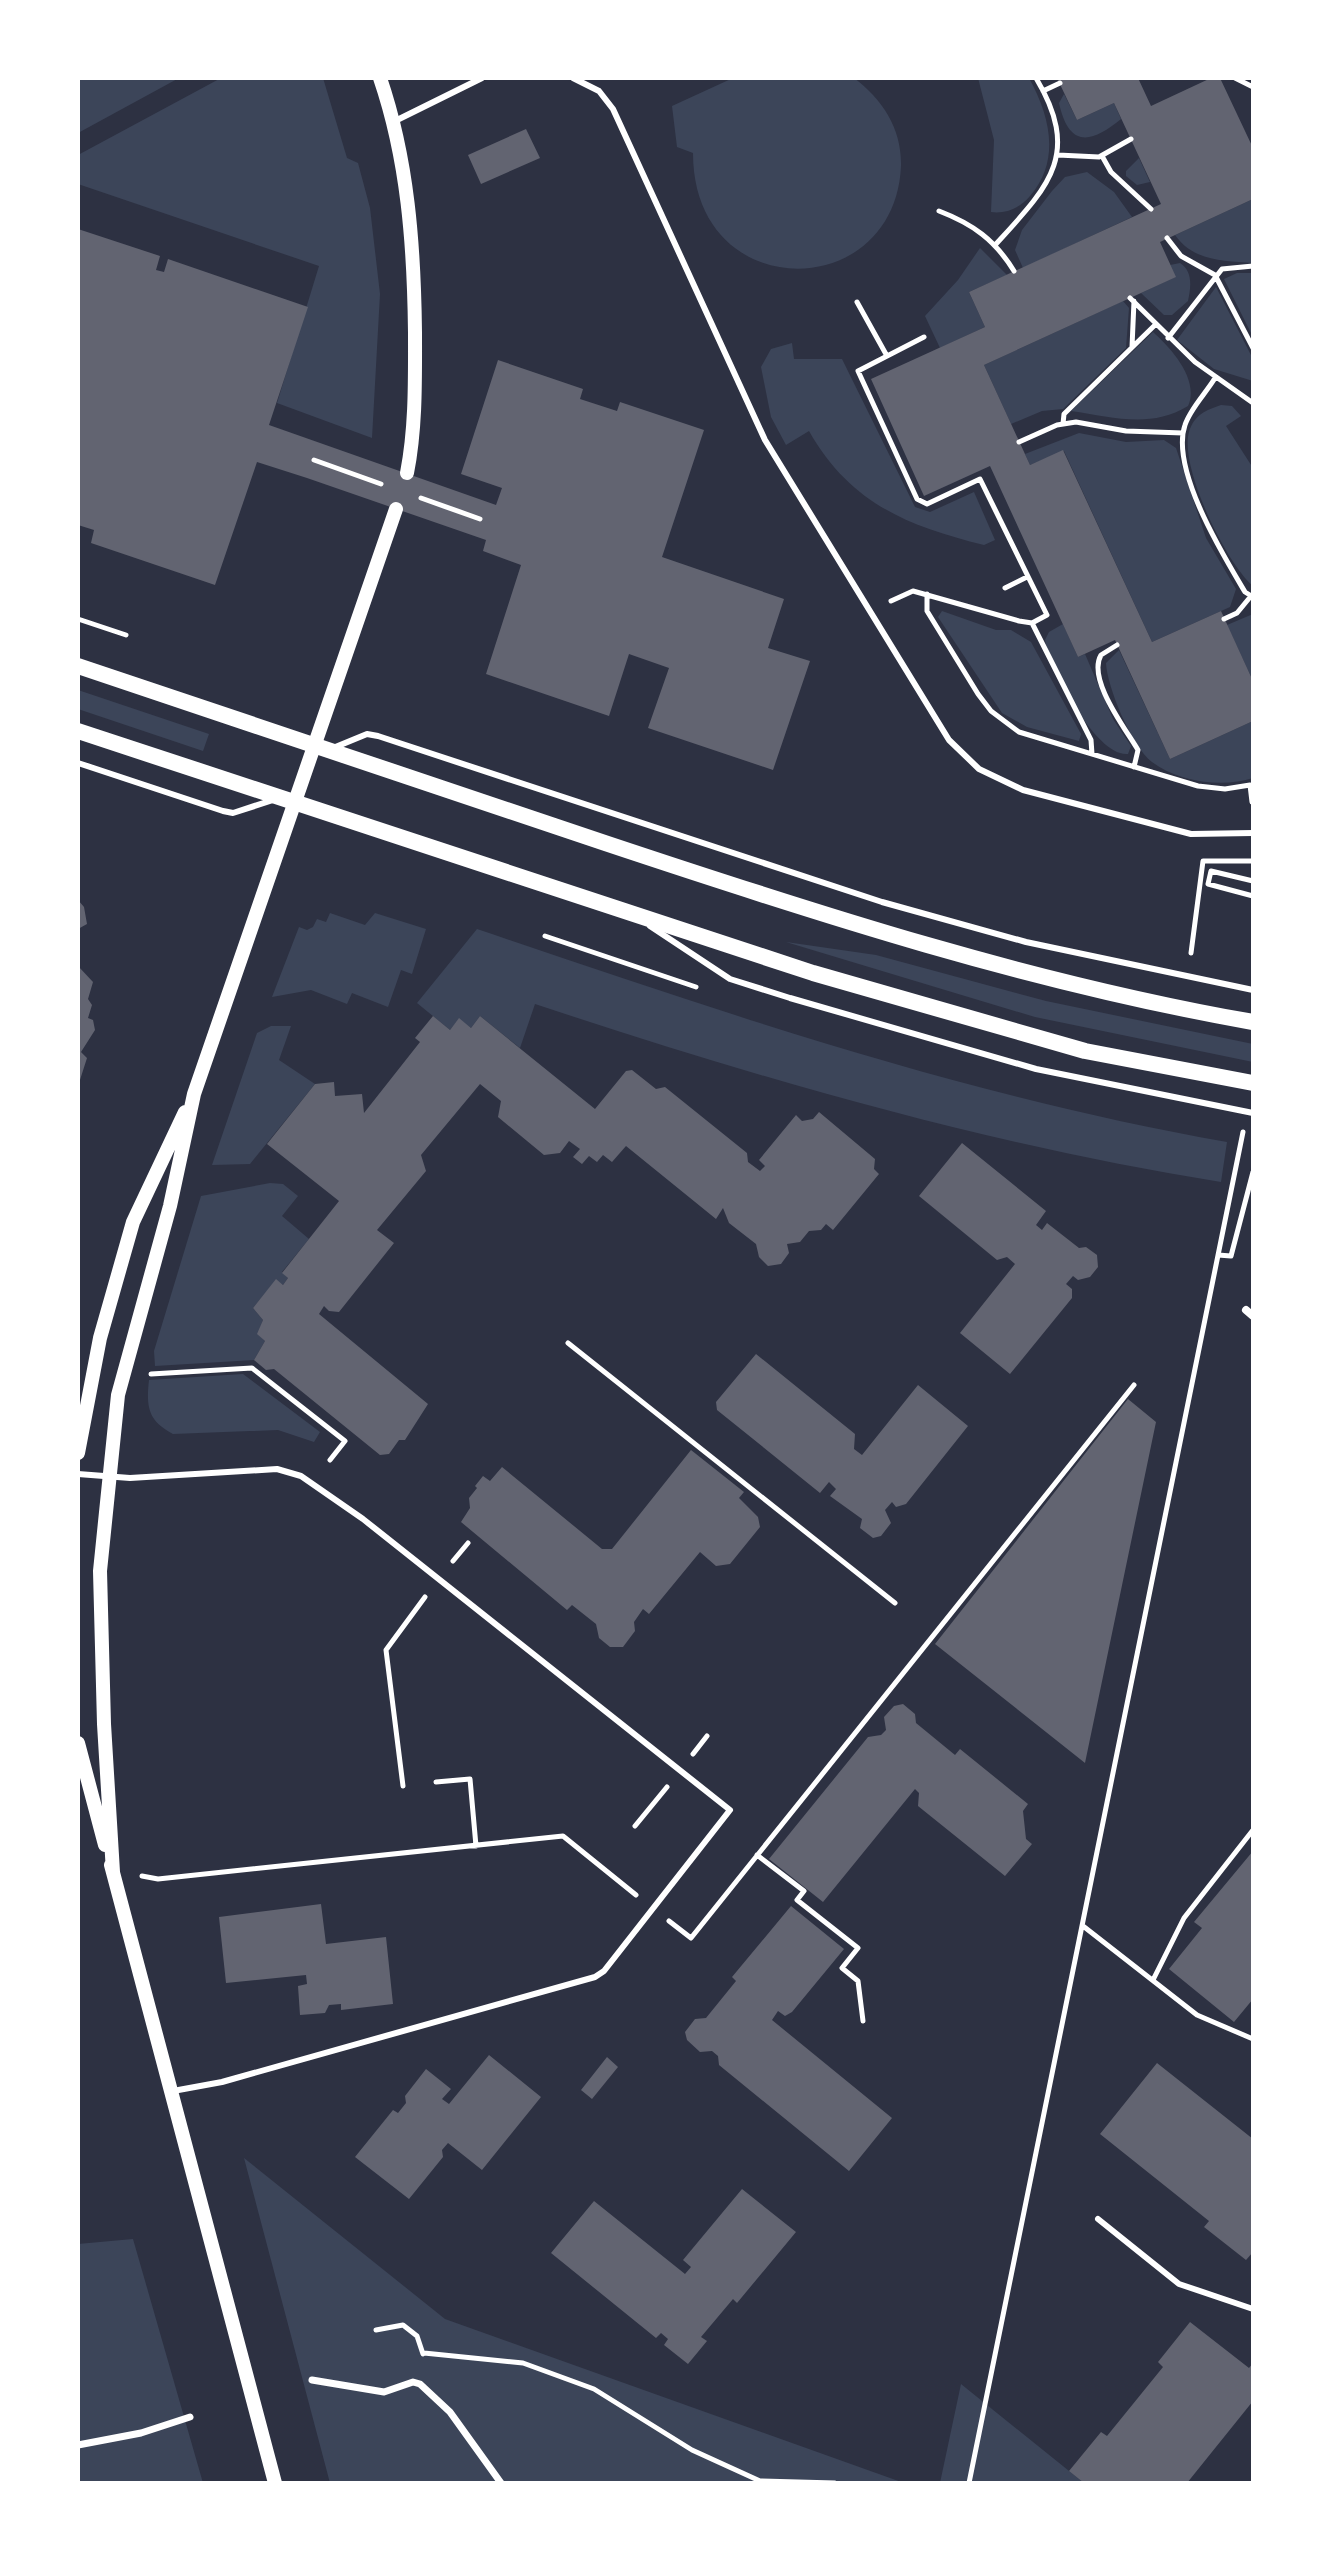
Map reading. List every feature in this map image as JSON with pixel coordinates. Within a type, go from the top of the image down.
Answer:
[{"type":"main road","points":[[78,666],[852,924],[1011,969],[1179,1009],[1253,1022]]},
{"type":"main road","points":[[78,731],[828,978],[1070,1047],[1253,1083]]},
{"type":"street","points":[[380,78],[393,122],[408,199],[413,252],[416,386],[407,473]]},
{"type":"street","points":[[113,1872],[100,1610],[108,1477],[120,1386],[170,1206],[194,1094],[286,800],[320,747],[396,509]]},
{"type":"street","points":[[78,1453],[100,1338],[133,1222],[194,1094]]},
{"type":"street","points":[[78,1743],[275,2483]]},
{"type":"street","points":[[312,2380],[384,2392],[416,2381],[450,2412],[501,2483]]},
{"type":"street","points":[[78,2445],[141,2433],[190,2417]]},
{"type":"lane","points":[[393,122],[482,78]]},
{"type":"lane","points":[[573,78],[599,91],[613,109],[765,440],[949,740],[979,769],[1023,790],[1146,825],[1222,836],[1253,833]]},
{"type":"lane","points":[[320,747],[367,734],[378,736],[895,906],[1100,960],[1253,990]]},
{"type":"lane","points":[[78,763],[229,812],[286,800]]},
{"type":"lane","points":[[634,915],[730,979],[1036,1069],[1253,1113]]},
{"type":"lane","points":[[78,1474],[108,1477],[288,1471],[330,1495],[730,1810],[604,1971],[595,1977],[222,2082],[170,2092]]},
{"type":"lane","points":[[1098,2219],[1179,2284],[1253,2309]]},
{"type":"path","points":[[996,244],[1047,185],[1058,155],[1057,128],[1036,78]]},
{"type":"path","points":[[1235,78],[1253,87]]},
{"type":"path","points":[[1043,91],[1060,83]]},
{"type":"path","points":[[1058,155],[1102,156],[1131,139]]},
{"type":"path","points":[[1102,156],[1111,172],[1151,209]]},
{"type":"path","points":[[939,211],[967,222],[996,244],[1014,271]]},
{"type":"path","points":[[1167,238],[1181,256],[1215,275],[1253,348]]},
{"type":"path","points":[[1168,338],[1215,275],[1229,266],[1253,266]]},
{"type":"path","points":[[1131,348],[1132,300],[1168,338],[1215,378],[1253,403]]},
{"type":"path","points":[[857,302],[887,356]]},
{"type":"path","points":[[1063,424],[1064,414],[1156,324]]},
{"type":"path","points":[[870,615],[901,594],[913,591],[1032,623],[1047,615],[980,479],[927,504],[917,499],[858,371],[924,337]]},
{"type":"path","points":[[1215,378],[1188,418],[1183,433],[1184,454],[1206,523],[1252,597],[1237,613],[1224,619]]},
{"type":"path","points":[[1019,442],[1063,424],[1076,422],[1115,430],[1183,433]]},
{"type":"path","points":[[1005,588],[1027,577]]},
{"type":"path","points":[[927,594],[927,611],[991,711],[1019,732],[1198,786],[1225,789],[1250,785],[1252,802]]},
{"type":"path","points":[[78,619],[126,635]]},
{"type":"path","points":[[1032,623],[1091,740],[1092,754]]},
{"type":"path","points":[[1117,645],[1101,655],[1097,672],[1110,706],[1138,750],[1134,767]]},
{"type":"path","points":[[1191,953],[1203,861],[1253,861]]},
{"type":"path","points":[[1253,881],[1211,871],[1208,884],[1253,896]]},
{"type":"path","points":[[969,2483],[1243,1130]]},
{"type":"path","points":[[1218,1255],[1231,1256],[1253,1172]]},
{"type":"path","points":[[568,1343],[895,1603]]},
{"type":"path","points":[[153,1374],[252,1368],[345,1441],[330,1460]]},
{"type":"path","points":[[141,1875],[158,1879],[563,1836],[691,1938],[1134,1385]]},
{"type":"path","points":[[403,1786],[386,1650],[468,1543]]},
{"type":"path","points":[[436,1782],[470,1779],[476,1846]]},
{"type":"path","points":[[1153,1980],[1184,1918],[1253,1830]]},
{"type":"path","points":[[757,1855],[804,1891],[797,1900],[858,1948],[842,1968],[858,1981],[863,2021]]},
{"type":"path","points":[[1083,1926],[1197,2015],[1253,2039]]},
{"type":"path","points":[[376,2330],[403,2325],[417,2336],[424,2353],[416,2381]]},
{"type":"path","points":[[424,2353],[523,2363],[594,2389],[692,2450],[760,2481],[835,2483]]},
{"type":"shaded area","points":[[78,78],[179,78],[78,133]]},
{"type":"shaded area","points":[[221,78],[323,78],[347,158],[358,163],[370,208],[380,294],[372,438],[277,403],[319,266],[78,184],[78,155]]},
{"type":"shaded area","points":[[733,78],[854,78],[874,96],[894,128],[901,166],[890,211],[866,244],[833,263],[795,269],[757,261],[725,239],[702,203],[693,153],[677,147],[672,106]]},
{"type":"shaded area","points":[[978,78],[1029,78],[1047,123],[1049,153],[1040,182],[1026,200],[1007,211],[991,212],[994,140]]},
{"type":"shaded area","points":[[1064,94],[1077,120],[1114,103],[1121,119],[1091,137],[1075,135],[1063,118],[1059,103]]},
{"type":"shaded area","points":[[1139,158],[1150,182],[1137,185],[1126,176],[1126,171]]},
{"type":"shaded area","points":[[1087,172],[1114,192],[1132,217],[1023,268],[1015,250],[1022,230],[1065,177]]},
{"type":"shaded area","points":[[1253,199],[1253,263],[1200,255],[1182,244],[1175,235]]},
{"type":"shaded area","points":[[980,248],[1007,275],[969,292],[985,327],[940,348],[925,316],[958,280]]},
{"type":"shaded area","points":[[1180,263],[1189,275],[1188,301],[1172,315],[1164,315],[1141,293],[1175,277],[1170,265]]},
{"type":"shaded area","points":[[1237,273],[1253,273],[1253,337],[1224,279]]},
{"type":"shaded area","points":[[1216,287],[1253,359],[1253,381],[1214,369],[1177,340]]},
{"type":"shaded area","points":[[1123,301],[1129,308],[1126,348],[1063,409],[1042,411],[1011,424],[984,365]]},
{"type":"shaded area","points":[[1153,332],[1168,347],[1187,375],[1191,396],[1188,406],[1174,413],[1145,419],[1071,411]]},
{"type":"shaded area","points":[[792,343],[794,359],[842,359],[915,507],[930,512],[974,492],[995,540],[984,545],[956,538],[883,508],[843,477],[809,431],[786,445],[771,417],[761,367],[771,349]]},
{"type":"shaded area","points":[[1221,405],[1232,406],[1241,416],[1226,426],[1253,468],[1253,586],[1218,536],[1191,468],[1188,448],[1191,426],[1201,414]]},
{"type":"shaded area","points":[[1079,433],[1126,442],[1164,440],[1176,448],[1206,538],[1236,589],[1230,607],[1152,642],[1064,451],[1030,465],[1025,454]]},
{"type":"shaded area","points":[[942,611],[996,630],[1011,630],[1031,642],[1081,734],[1079,741],[1027,727],[1002,713],[938,617]]},
{"type":"shaded area","points":[[1253,614],[1253,681],[1227,625]]},
{"type":"shaded area","points":[[1063,624],[1078,657],[1085,654],[1113,719],[1131,746],[1128,754],[1115,751],[1102,741],[1076,709],[1065,689],[1045,640],[1049,632]]},
{"type":"shaded area","points":[[1119,650],[1170,759],[1253,721],[1253,778],[1228,783],[1201,781],[1175,774],[1152,762],[1129,730],[1107,674],[1106,663]]},
{"type":"shaded area","points":[[78,690],[209,734],[203,751],[78,709]]},
{"type":"shaded area","points":[[330,913],[365,925],[375,913],[426,929],[412,974],[401,970],[388,1007],[352,993],[347,1004],[311,990],[272,997],[299,927],[307,930],[313,927],[317,919],[326,922]]},
{"type":"shaded area","points":[[477,929],[755,1021],[942,1077],[1036,1102],[1227,1142],[1221,1182],[1047,1149],[874,1107],[704,1058],[535,1004],[520,1048],[480,1016],[471,1028],[459,1019],[450,1030],[417,1003]]},
{"type":"shaded area","points":[[786,942],[876,955],[1046,1001],[1253,1044],[1253,1062],[1035,1017]]},
{"type":"shaded area","points":[[271,1026],[291,1026],[279,1060],[315,1084],[250,1164],[212,1165],[257,1033]]},
{"type":"shaded area","points":[[270,1183],[283,1184],[298,1196],[282,1216],[309,1239],[282,1272],[288,1278],[283,1285],[276,1280],[253,1308],[263,1320],[258,1334],[265,1341],[254,1360],[155,1366],[154,1351],[201,1196]]},
{"type":"shaded area","points":[[243,1374],[320,1432],[314,1442],[278,1430],[173,1434],[158,1424],[150,1412],[149,1380]]},
{"type":"shaded area","points":[[244,2158],[445,2319],[904,2483],[330,2483]]},
{"type":"shaded area","points":[[133,2239],[203,2483],[78,2483],[78,2244]]},
{"type":"shaded area","points":[[961,2384],[1084,2483],[940,2483]]},
{"type":"building","points":[[1057,78],[1138,78],[1151,106],[1211,78],[1220,78],[1253,148],[1253,199],[1160,242],[1176,277],[984,365],[1030,465],[1063,450],[1152,642],[1221,611],[1253,681],[1253,721],[1170,759],[1115,640],[1078,657],[990,466],[924,496],[871,379],[985,327],[969,292],[1161,204],[1114,103],[1077,120]]},
{"type":"building","points":[[526,129],[540,158],[481,184],[468,155]]},
{"type":"building","points":[[78,229],[160,256],[156,270],[164,272],[168,259],[308,307],[269,425],[496,505],[502,488],[461,474],[498,360],[583,389],[580,399],[617,411],[620,402],[704,430],[662,557],[784,599],[768,648],[810,661],[773,770],[648,728],[669,668],[629,654],[609,716],[486,674],[521,565],[483,551],[486,540],[307,478],[257,462],[215,585],[91,543],[94,530],[78,525]]},
{"type":"building","points":[[78,900],[84,907],[87,924],[78,929]]},
{"type":"building","points":[[78,966],[93,982],[88,999],[92,1005],[88,1018],[93,1020],[95,1030],[81,1052],[87,1058],[79,1083]]},
{"type":"building","points":[[433,1016],[450,1030],[459,1018],[471,1028],[480,1016],[595,1109],[626,1071],[632,1070],[656,1089],[665,1087],[747,1153],[748,1162],[760,1171],[765,1166],[759,1160],[796,1115],[802,1121],[813,1119],[819,1112],[875,1159],[874,1169],[879,1174],[833,1230],[826,1224],[821,1230],[809,1231],[800,1242],[787,1244],[789,1253],[781,1264],[768,1266],[759,1257],[756,1244],[729,1223],[723,1208],[716,1219],[626,1146],[612,1162],[603,1155],[597,1162],[589,1156],[582,1164],[573,1157],[580,1149],[569,1141],[560,1153],[544,1155],[498,1117],[501,1101],[480,1084],[421,1155],[426,1171],[377,1230],[394,1243],[339,1312],[329,1311],[324,1306],[319,1314],[428,1404],[405,1440],[399,1440],[389,1454],[380,1455],[274,1369],[266,1370],[254,1360],[265,1341],[257,1334],[263,1320],[253,1308],[276,1279],[283,1285],[288,1278],[282,1273],[339,1201],[267,1144],[315,1084],[334,1082],[335,1096],[362,1094],[364,1113],[420,1042],[415,1038]]},
{"type":"building","points":[[962,1143],[1046,1211],[1036,1225],[1042,1230],[1047,1223],[1079,1248],[1086,1247],[1097,1255],[1098,1267],[1090,1277],[1078,1280],[1073,1276],[1066,1284],[1072,1289],[1072,1298],[1010,1374],[960,1333],[1015,1264],[1007,1257],[997,1260],[919,1196]]},
{"type":"building","points":[[756,1354],[855,1434],[854,1449],[862,1455],[918,1385],[968,1426],[906,1504],[896,1507],[892,1502],[885,1510],[891,1523],[881,1536],[873,1538],[860,1528],[862,1519],[830,1496],[836,1489],[829,1482],[820,1493],[717,1410],[716,1402]]},
{"type":"building","points":[[1128,1399],[1156,1422],[1085,1763],[935,1644]]},
{"type":"building","points":[[691,1450],[744,1492],[739,1498],[758,1517],[760,1527],[730,1564],[716,1566],[700,1552],[649,1614],[643,1609],[634,1622],[635,1631],[623,1647],[610,1647],[599,1638],[596,1624],[572,1605],[567,1610],[461,1522],[470,1508],[469,1498],[477,1488],[475,1486],[483,1476],[490,1481],[502,1467],[602,1549],[612,1549]]},
{"type":"building","points":[[903,1704],[915,1714],[916,1723],[955,1755],[960,1749],[1028,1804],[1023,1811],[1026,1839],[1032,1844],[1005,1876],[918,1806],[919,1793],[915,1789],[823,1902],[769,1859],[868,1737],[881,1735],[886,1730],[884,1717],[894,1706]]},
{"type":"building","points":[[1253,1851],[1253,1999],[1234,2022],[1169,1969],[1202,1928],[1194,1922]]},
{"type":"building","points":[[321,1904],[326,1944],[386,1937],[393,2004],[341,2010],[341,2004],[329,2005],[325,2013],[300,2015],[298,1986],[307,1984],[306,1975],[226,1983],[219,1917]]},
{"type":"building","points":[[791,1906],[844,1949],[792,2012],[785,2016],[778,2011],[772,2020],[892,2118],[849,2171],[719,2065],[718,2056],[712,2051],[700,2052],[687,2040],[685,2032],[695,2019],[706,2018],[736,1981],[732,1977]]},
{"type":"building","points":[[489,2055],[541,2097],[482,2170],[448,2143],[442,2150],[443,2157],[409,2199],[355,2157],[393,2110],[398,2113],[406,2103],[405,2096],[426,2069],[451,2089],[442,2099],[449,2104]]},
{"type":"building","points":[[607,2057],[618,2067],[592,2099],[581,2090]]},
{"type":"building","points":[[1157,2063],[1253,2139],[1253,2252],[1246,2260],[1204,2227],[1209,2221],[1100,2134]]},
{"type":"building","points":[[742,2189],[796,2232],[737,2303],[733,2299],[701,2337],[707,2341],[688,2364],[664,2345],[668,2339],[661,2333],[656,2338],[551,2253],[594,2201],[685,2274],[691,2267],[683,2260]]},
{"type":"building","points":[[1190,2322],[1249,2368],[1253,2363],[1253,2401],[1187,2483],[1084,2483],[1069,2471],[1101,2432],[1107,2436],[1163,2367],[1158,2362]]}]
